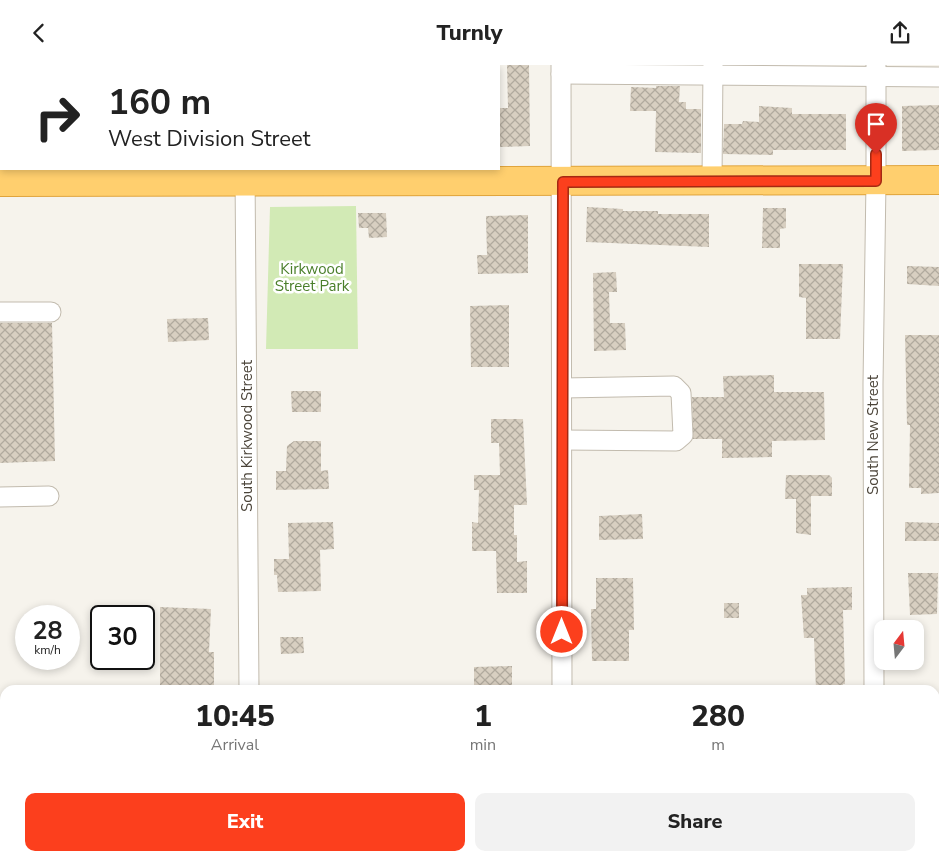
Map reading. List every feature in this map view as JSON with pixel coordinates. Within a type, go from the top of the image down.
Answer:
[{"type":"highway","points":[[0,182],[84,175],[400,175],[563,182],[939,180]]},
{"type":"street","points":[[562,685],[563,182],[561,70],[876,71],[939,77]]},
{"type":"street","points":[[712,181],[713,70]]},
{"type":"street","name":"South New Street","points":[[874,685],[873,384],[876,71]]},
{"type":"street","name":"South Kirkwood Street","points":[[245,175],[249,685]]},
{"type":"street","points":[[0,311],[51,312]]},
{"type":"street","points":[[563,388],[674,386],[680,393],[683,435],[676,441],[563,440]]},
{"type":"street","points":[[0,497],[50,496]]},
{"type":"green space","name":"Kirkwood Street Park","points":[[356,206],[358,349],[266,349],[270,207]]},
{"type":"building","points":[[507,65],[529,65],[530,146],[500,147],[500,108],[508,108]]},
{"type":"building","points":[[656,86],[680,86],[679,102],[686,102],[686,109],[701,109],[701,153],[655,152],[656,111],[630,111],[631,87],[656,88]]},
{"type":"building","points":[[939,105],[939,150],[902,151],[902,106]]},
{"type":"building","points":[[759,106],[792,108],[792,114],[846,114],[846,150],[773,150],[773,155],[723,154],[724,124],[742,124],[743,121],[759,122]]},
{"type":"building","points":[[587,207],[623,209],[623,211],[658,211],[658,214],[709,214],[709,247],[586,242]]},
{"type":"building","points":[[763,208],[786,208],[786,228],[780,229],[780,248],[762,248]]},
{"type":"building","points":[[358,213],[386,213],[387,237],[369,238],[368,228],[359,228]]},
{"type":"building","points":[[528,215],[528,273],[478,274],[477,255],[487,255],[486,216]]},
{"type":"building","points":[[799,264],[843,264],[840,339],[806,339],[806,298],[799,297]]},
{"type":"building","points":[[907,266],[939,267],[939,286],[907,284]]},
{"type":"building","points":[[616,272],[617,292],[609,292],[610,323],[625,323],[626,350],[594,351],[593,273]]},
{"type":"building","points":[[509,305],[509,367],[471,367],[470,306]]},
{"type":"building","points":[[208,318],[209,340],[168,342],[167,319]]},
{"type":"building","points":[[0,323],[52,323],[55,461],[0,463]]},
{"type":"building","points":[[905,335],[939,335],[939,493],[921,494],[921,488],[909,488],[910,425],[907,425]]},
{"type":"building","points":[[774,375],[774,392],[824,392],[825,440],[772,441],[772,457],[722,458],[722,439],[693,439],[692,397],[724,397],[723,376]]},
{"type":"building","points":[[291,391],[321,391],[321,412],[292,412]]},
{"type":"building","points":[[491,419],[523,419],[527,505],[514,505],[514,535],[517,535],[517,562],[527,561],[527,593],[497,593],[496,551],[472,551],[472,522],[478,523],[479,490],[474,490],[474,475],[500,475],[499,443],[491,443]]},
{"type":"building","points":[[294,441],[321,441],[321,471],[328,470],[329,489],[276,490],[276,471],[286,471],[287,446]]},
{"type":"building","points":[[786,475],[829,475],[832,478],[832,496],[811,496],[811,535],[796,533],[796,499],[785,499]]},
{"type":"building","points":[[642,514],[643,539],[599,540],[599,516]]},
{"type":"building","points":[[333,522],[334,549],[320,550],[321,591],[278,592],[277,575],[274,575],[274,559],[289,559],[288,523]]},
{"type":"building","points":[[905,522],[939,523],[939,541],[905,541]]},
{"type":"building","points":[[908,573],[938,573],[937,614],[910,615]]},
{"type":"building","points":[[596,578],[633,578],[634,630],[629,630],[629,661],[592,661],[591,609],[596,609]]},
{"type":"building","points":[[852,587],[852,610],[843,610],[845,684],[843,685],[816,685],[814,638],[804,638],[801,595],[807,595],[807,588]]},
{"type":"building","points":[[724,603],[739,603],[739,618],[724,618]]},
{"type":"building","points":[[160,607],[211,609],[209,652],[214,652],[214,685],[160,685]]},
{"type":"building","points":[[280,637],[303,637],[304,653],[281,654]]},
{"type":"building","points":[[512,666],[512,685],[474,685],[474,667]]},
{"type":"route","points":[[562,632],[563,182],[876,181],[876,154]]}]
